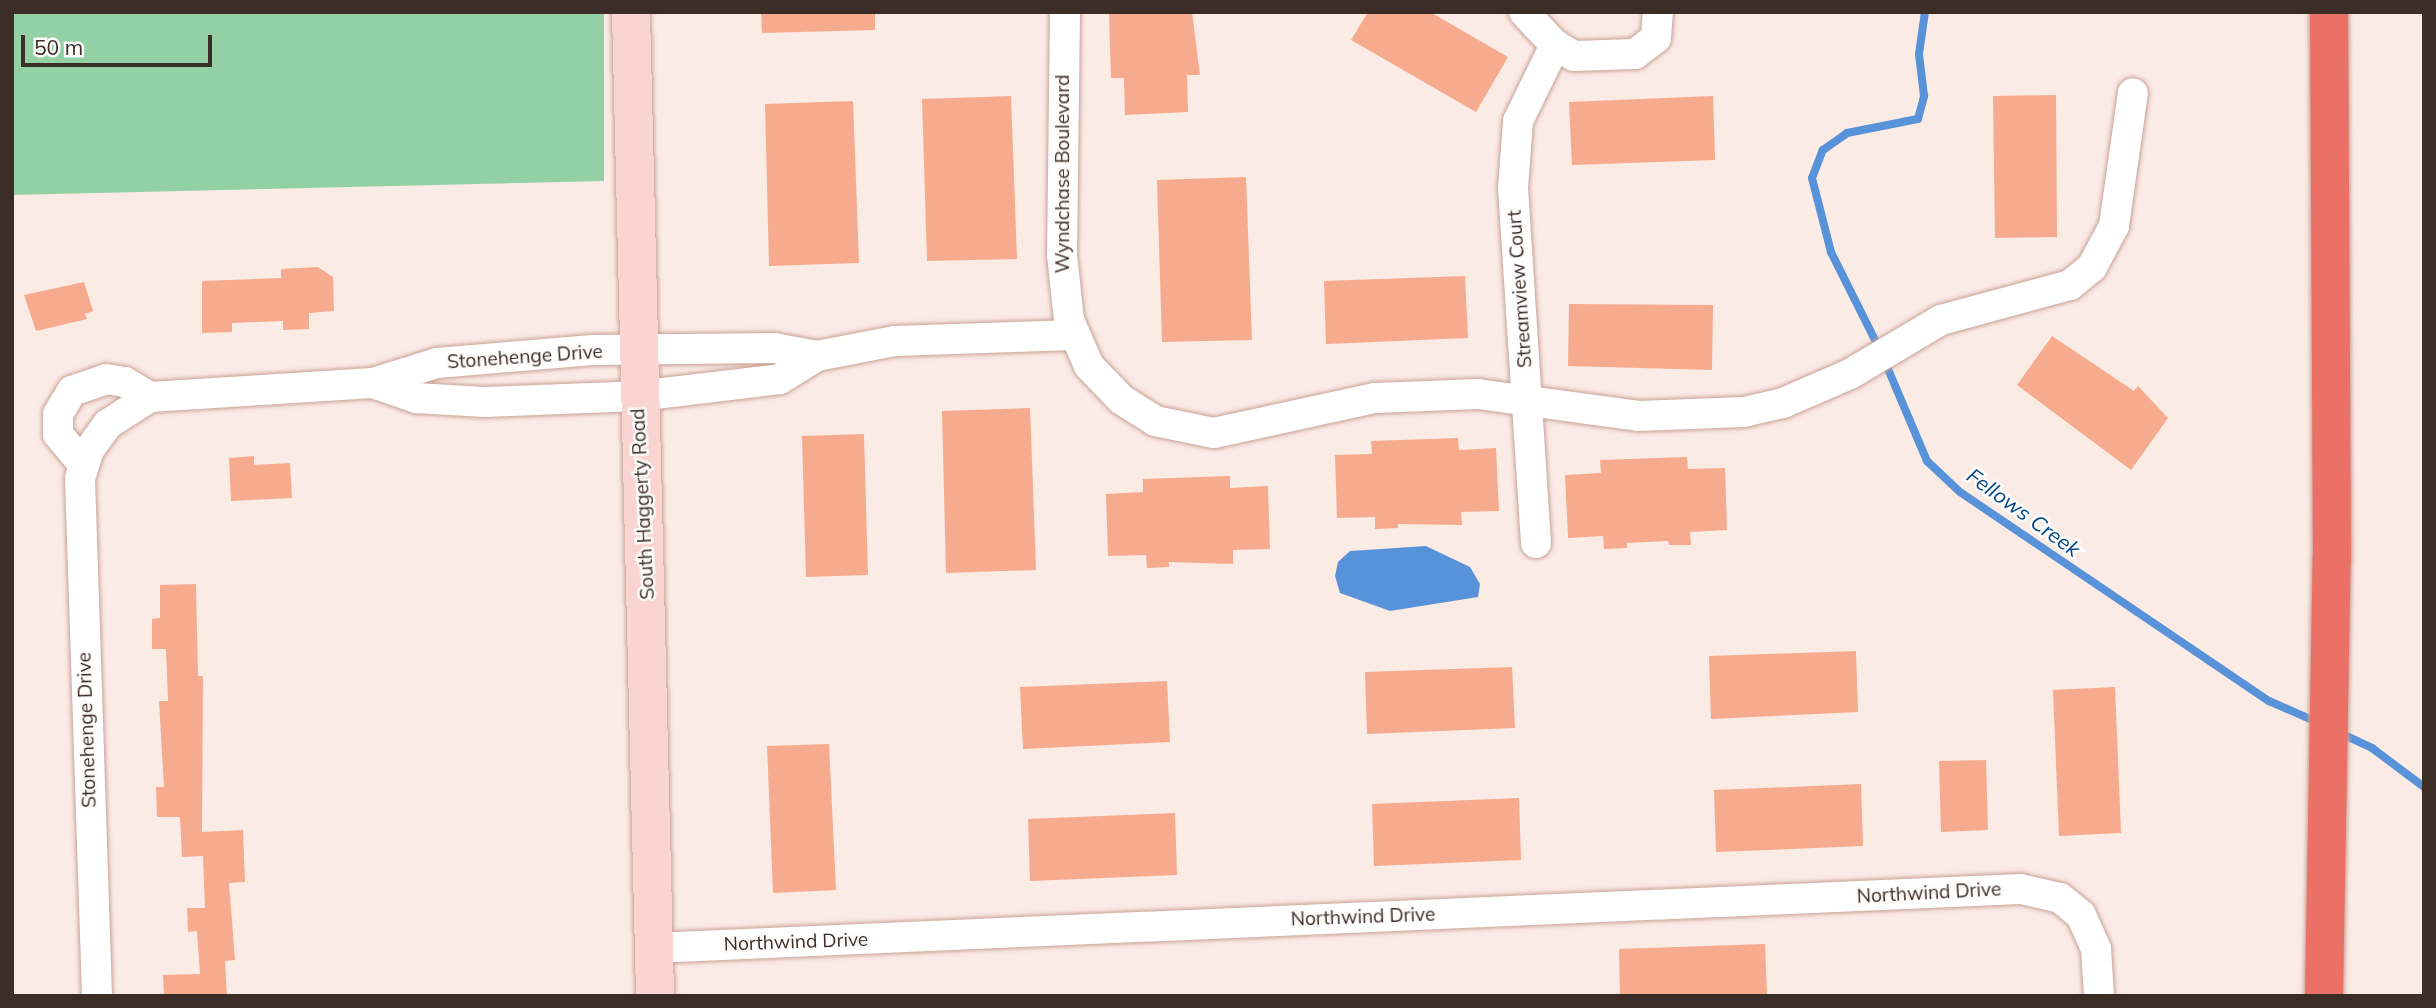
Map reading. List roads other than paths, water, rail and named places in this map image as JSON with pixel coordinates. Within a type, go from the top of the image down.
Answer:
[{"type":"highway","points":[[2324,996],[2329,788],[2333,273],[2329,12]]},
{"type":"main road","name":"South Haggerty Road","points":[[631,12],[638,396],[648,603],[655,996]]},
{"type":"street","name":"Wyndchase Boulevard","points":[[1065,12],[1063,297],[1074,335],[1101,383],[1122,400],[1155,421],[1214,433],[1375,398],[1478,394],[1638,416],[1744,412],[1783,403],[1850,374],[1941,320],[2070,285],[2092,267],[2114,226],[2133,93]]},
{"type":"street","points":[[1524,12],[1555,45],[1574,56],[1635,54],[1656,38],[1658,12]]},
{"type":"street","name":"Streamview Court","points":[[1535,543],[1515,161],[1518,121],[1555,45]]},
{"type":"street","points":[[638,396],[780,379],[817,356],[895,341],[1074,335]]},
{"type":"street","points":[[637,351],[774,348],[817,356]]},
{"type":"street","name":"Stonehenge Drive","points":[[97,996],[83,464],[108,424],[150,397],[373,383],[437,363],[637,351]]},
{"type":"street","points":[[83,464],[58,434],[58,414],[72,391],[106,379],[125,382],[150,397]]},
{"type":"street","name":"Stonehenge Drive","points":[[373,383],[416,398],[471,401],[638,396]]},
{"type":"street","name":"Northwind Drive","points":[[653,948],[2018,889],[2039,890],[2069,905],[2089,927],[2096,948],[2099,996]]},
{"type":"water","points":[[1426,546],[1470,567],[1480,584],[1478,597],[1390,611],[1340,593],[1335,576],[1338,562],[1350,551]]},
{"type":"waterway","name":"Fellows Creek","points":[[1880,350],[1831,252],[1812,178],[1823,150],[1847,133],[1918,119],[1924,96],[1919,54],[1925,12]]},
{"type":"waterway","name":"Fellows Creek","points":[[1885,362],[1927,461],[1960,492],[2269,701],[2317,722]]},
{"type":"waterway","name":"Fellows Creek","points":[[2338,732],[2372,748],[2424,787]]}]
